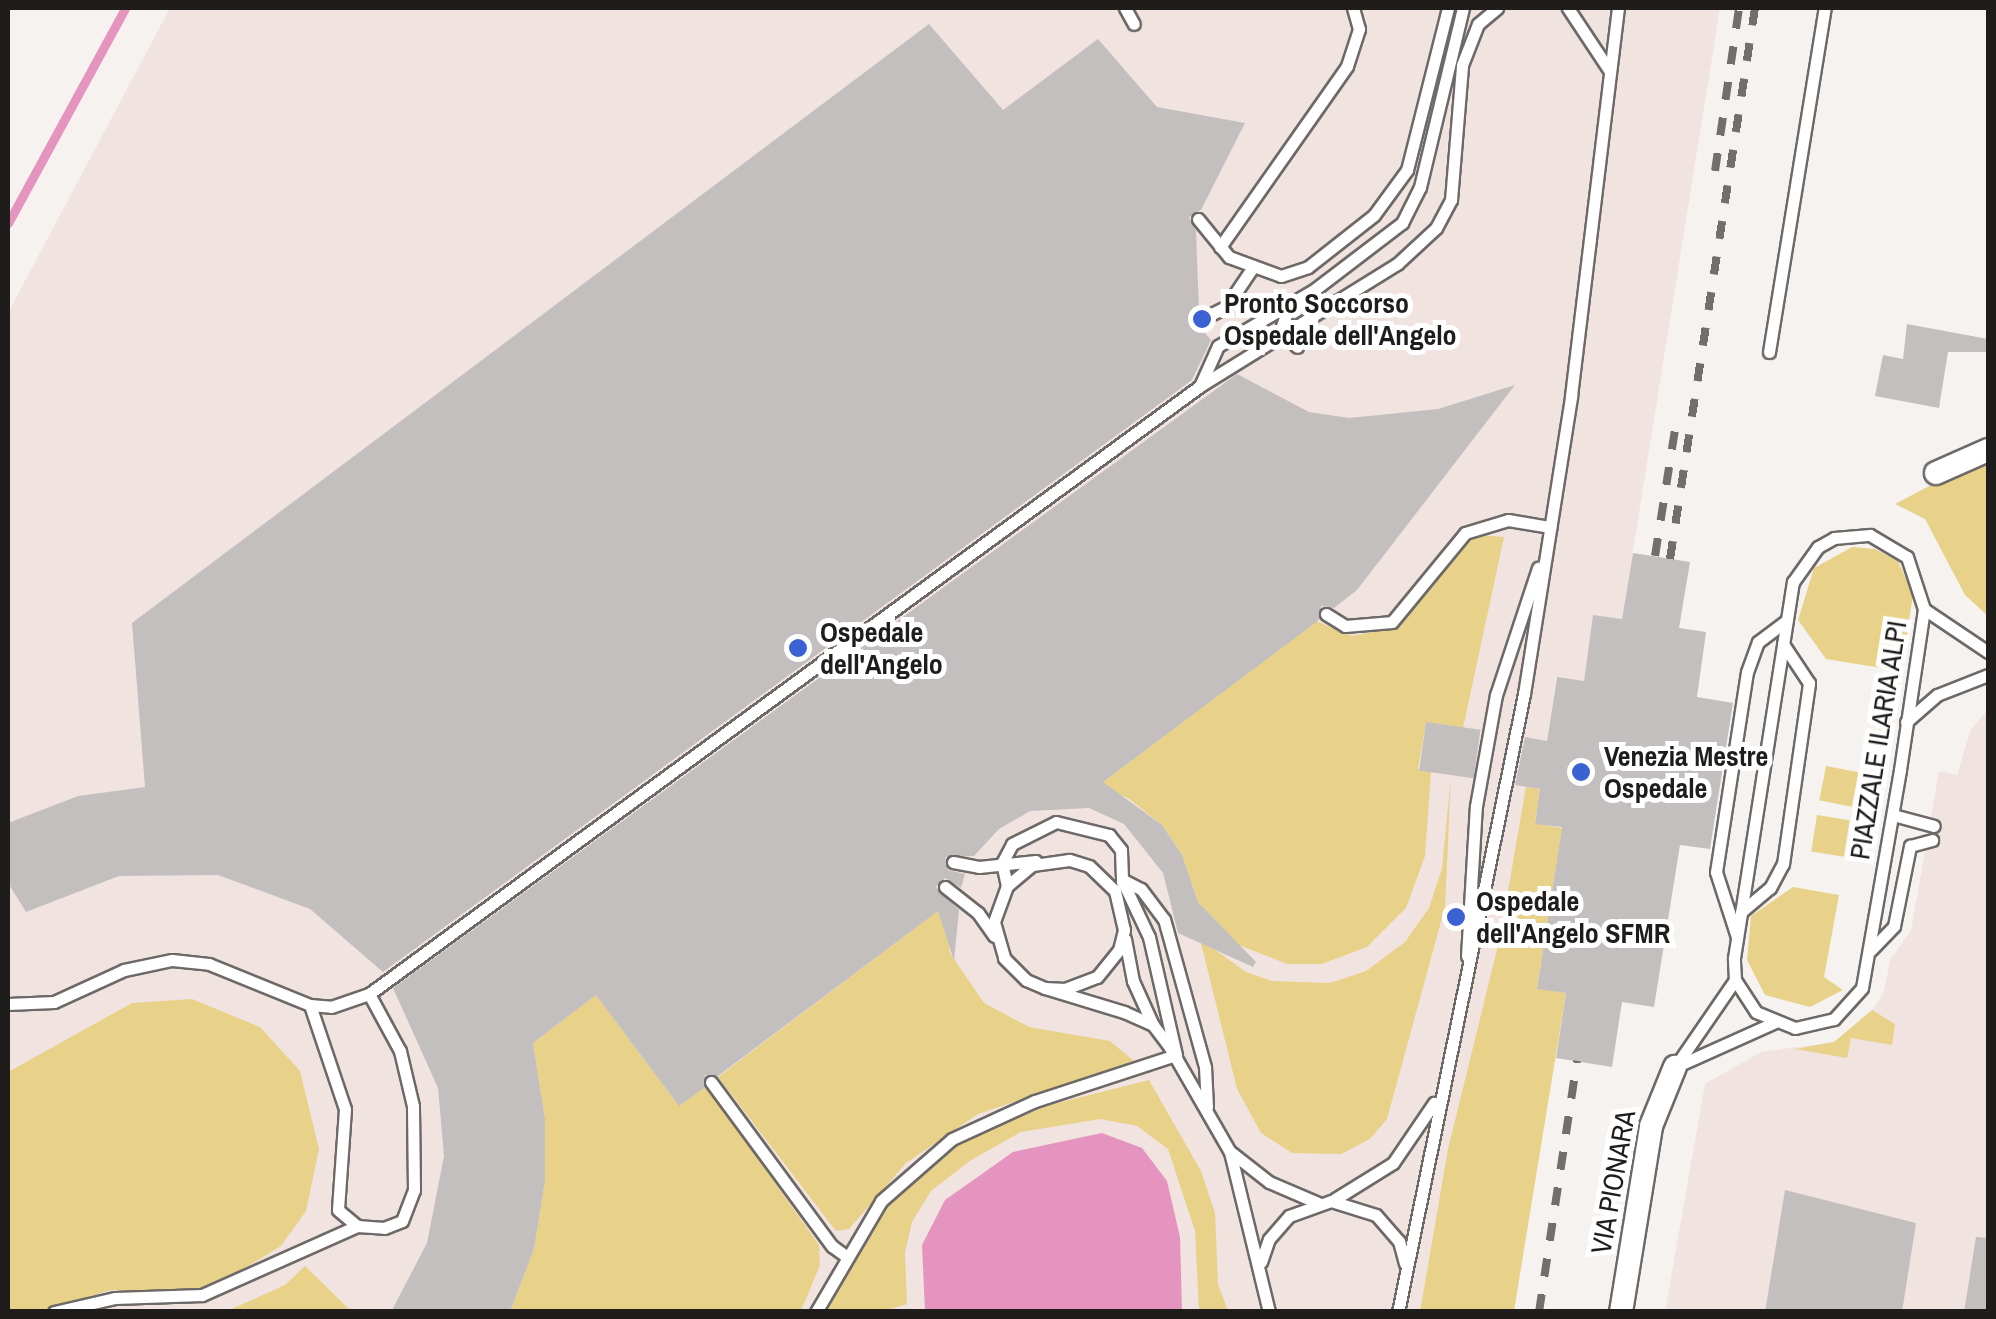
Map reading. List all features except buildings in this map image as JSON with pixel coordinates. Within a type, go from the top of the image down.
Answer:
[{"type":"street","points":[[1936,472],[1988,450]]},
{"type":"street","name":"VIA PIONARA","points":[[1621,1312],[1651,1126],[1675,1067]]},
{"type":"lane","points":[[1124,8],[1134,24]]},
{"type":"lane","points":[[1220,246],[1347,66],[1359,29],[1353,8]]},
{"type":"lane","points":[[1198,219],[1220,246],[1251,270],[1281,276],[1308,267],[1394,193],[1417,137],[1448,8]]},
{"type":"lane","points":[[1200,386],[1218,346],[1369,252],[1408,214],[1463,8]]},
{"type":"lane","points":[[8,1004],[54,1002],[124,970],[172,960],[209,964],[310,1005],[331,1007],[369,994],[1200,386],[1286,337],[1386,272],[1443,220],[1457,176],[1462,65],[1478,24],[1497,8]]},
{"type":"lane","points":[[1568,8],[1598,45],[1609,71]]},
{"type":"lane","points":[[1398,1312],[1407,1282],[1441,1090],[1465,992],[1550,531],[1618,8]]},
{"type":"lane","points":[[1768,352],[1825,8]]},
{"type":"lane","points":[[1202,319],[1226,306],[1251,270]]},
{"type":"lane","points":[[1293,301],[1282,318],[1286,337],[1296,347]]},
{"type":"lane","points":[[1326,614],[1345,626],[1392,622],[1465,533],[1508,520],[1550,531]]},
{"type":"lane","points":[[1465,992],[1476,806],[1496,695],[1550,531]]},
{"type":"lane","name":"PIAZZALE ILARIA ALPI","points":[[1735,980],[1738,937],[1783,644],[1803,560],[1834,538],[1851,535],[1890,542],[1908,557],[1924,608],[1862,988],[1834,1019],[1795,1028],[1774,1022]]},
{"type":"lane","points":[[1924,608],[1988,652]]},
{"type":"lane","points":[[1738,937],[1716,872],[1744,690],[1758,642],[1787,620]]},
{"type":"lane","points":[[1742,912],[1770,888],[1783,864],[1809,683],[1783,644]]},
{"type":"lane","points":[[1906,722],[1937,695],[1988,675]]},
{"type":"lane","points":[[1892,815],[1934,826]]},
{"type":"lane","points":[[1007,886],[1002,863],[1012,844],[1032,830],[1084,824],[1109,835],[1121,850],[1124,930],[1133,980],[1152,1025],[1176,1056],[1230,1152],[1269,1312]]},
{"type":"lane","points":[[1871,950],[1894,926],[1910,846],[1932,840]]},
{"type":"lane","points":[[996,939],[998,903],[1007,886],[1032,866],[1051,860]]},
{"type":"lane","points":[[953,862],[1069,860],[1141,889],[1164,918],[1205,1067],[1208,1111]]},
{"type":"lane","points":[[1102,876],[1122,908]]},
{"type":"lane","points":[[1122,880],[1149,937],[1176,1056]]},
{"type":"lane","points":[[945,887],[978,913],[1013,969],[1045,988],[1152,1025]]},
{"type":"lane","points":[[1045,988],[1064,989],[1097,977],[1119,950],[1124,930]]},
{"type":"lane","points":[[1735,980],[1756,1012],[1774,1022]]},
{"type":"lane","name":"VIA PIONARA","points":[[1675,1067],[1735,980]]},
{"type":"lane","points":[[310,1005],[345,1110],[338,1210],[357,1226],[375,1229],[402,1221],[415,1174],[410,1081],[369,994]]},
{"type":"lane","points":[[1675,1067],[1774,1022]]},
{"type":"lane","points":[[816,1312],[881,1201],[952,1139],[1035,1102],[1176,1056]]},
{"type":"lane","points":[[711,1082],[832,1246],[846,1256]]},
{"type":"lane","points":[[1259,1271],[1278,1226],[1392,1163],[1441,1090]]},
{"type":"lane","points":[[1230,1152],[1270,1182],[1324,1202],[1356,1205],[1389,1226],[1405,1257],[1407,1282]]},
{"type":"lane","points":[[54,1312],[115,1298],[202,1295],[357,1226]]},
{"type":"shaded area","name":"Ospedale dell'Angelo","points":[[170,8],[1720,8],[1622,619],[1593,615],[1584,681],[1556,678],[1535,823],[1562,828],[1537,988],[1514,1311],[8,1311],[8,313]]},
{"type":"shaded area","points":[[1988,455],[1988,616],[1965,595],[1925,519],[1895,504]]},
{"type":"shaded area","points":[[1480,535],[1504,537],[1463,728],[1426,723],[1418,769],[1431,772],[1425,856],[1406,908],[1367,947],[1322,964],[1287,964],[1236,944],[1198,902],[1182,855],[1162,825],[1128,798],[1098,786],[1316,621],[1352,636],[1395,627],[1461,545]]},
{"type":"shaded area","points":[[1852,547],[1875,549],[1898,561],[1913,595],[1891,738],[1878,735],[1888,669],[1826,659],[1798,620],[1814,568]]},
{"type":"shaded area","points":[[1988,710],[1988,1311],[1665,1312],[1705,1084],[1761,1052],[1834,1042],[1867,1018],[1884,992],[1890,960],[1911,931],[1939,771],[1957,775],[1971,729]]},
{"type":"shaded area","points":[[1826,766],[1858,772],[1852,807],[1819,800]]},
{"type":"shaded area","points":[[1451,777],[1445,907],[1387,1119],[1370,1139],[1341,1154],[1292,1153],[1261,1133],[1237,1089],[1200,939],[1246,972],[1272,981],[1330,983],[1366,971],[1405,942],[1429,908],[1442,868]]},
{"type":"shaded area","points":[[1526,787],[1540,789],[1535,823],[1562,828],[1537,988],[1566,993],[1514,1311],[1420,1312],[1448,1149],[1500,937]]},
{"type":"shaded area","points":[[1817,815],[1850,820],[1844,857],[1811,852]]},
{"type":"shaded area","points":[[1793,887],[1839,895],[1824,977],[1843,990],[1810,1007],[1765,995],[1747,960],[1751,916]]},
{"type":"shaded area","points":[[943,907],[950,953],[984,1003],[1029,1027],[1110,1041],[1134,1061],[978,1114],[906,1163],[849,1229],[836,1231],[718,1077]]},
{"type":"shaded area","points":[[596,995],[679,1106],[706,1086],[819,1245],[820,1265],[801,1311],[510,1312],[534,1249],[545,1181],[545,1119],[533,1043]]},
{"type":"shaded area","points":[[192,999],[260,1027],[300,1071],[319,1149],[306,1211],[281,1246],[222,1282],[192,1291],[111,1290],[39,1311],[8,1311],[8,1072],[132,1003]]},
{"type":"shaded area","points":[[1872,1010],[1895,1024],[1892,1045],[1851,1038],[1847,1058],[1795,1049],[1834,1042]]},
{"type":"shaded area","points":[[1149,1080],[1201,1171],[1215,1213],[1218,1284],[1228,1311],[1199,1311],[1195,1231],[1168,1149],[1137,1126],[1100,1119],[1021,1132],[971,1160],[931,1191],[912,1222],[905,1253],[907,1304],[884,1311],[826,1312],[890,1202],[964,1141],[1046,1106]]},
{"type":"shaded area","points":[[1102,1133],[1142,1148],[1167,1181],[1180,1237],[1182,1311],[925,1311],[922,1245],[945,1200],[1013,1152]]},
{"type":"shaded area","points":[[305,1266],[351,1311],[227,1311],[285,1285]]},
{"type":"waterway","points":[[8,223],[125,8]]},
{"type":"railway","points":[[1715,171],[1739,8]]},
{"type":"railway","points":[[1670,559],[1755,8]]},
{"type":"railway","points":[[1655,556],[1676,423]]},
{"type":"railway","points":[[1539,1312],[1577,1061]]},
{"type":"place","name":"Pronto Soccorso Ospedale dell'Angelo","points":[[1202,319]]},
{"type":"place","name":"Ospedale dell'Angelo","points":[[798,648]]},
{"type":"place","name":"Venezia Mestre Ospedale","points":[[1581,772]]},
{"type":"place","name":"Ospedale dell'Angelo SFMR","points":[[1456,917]]}]
